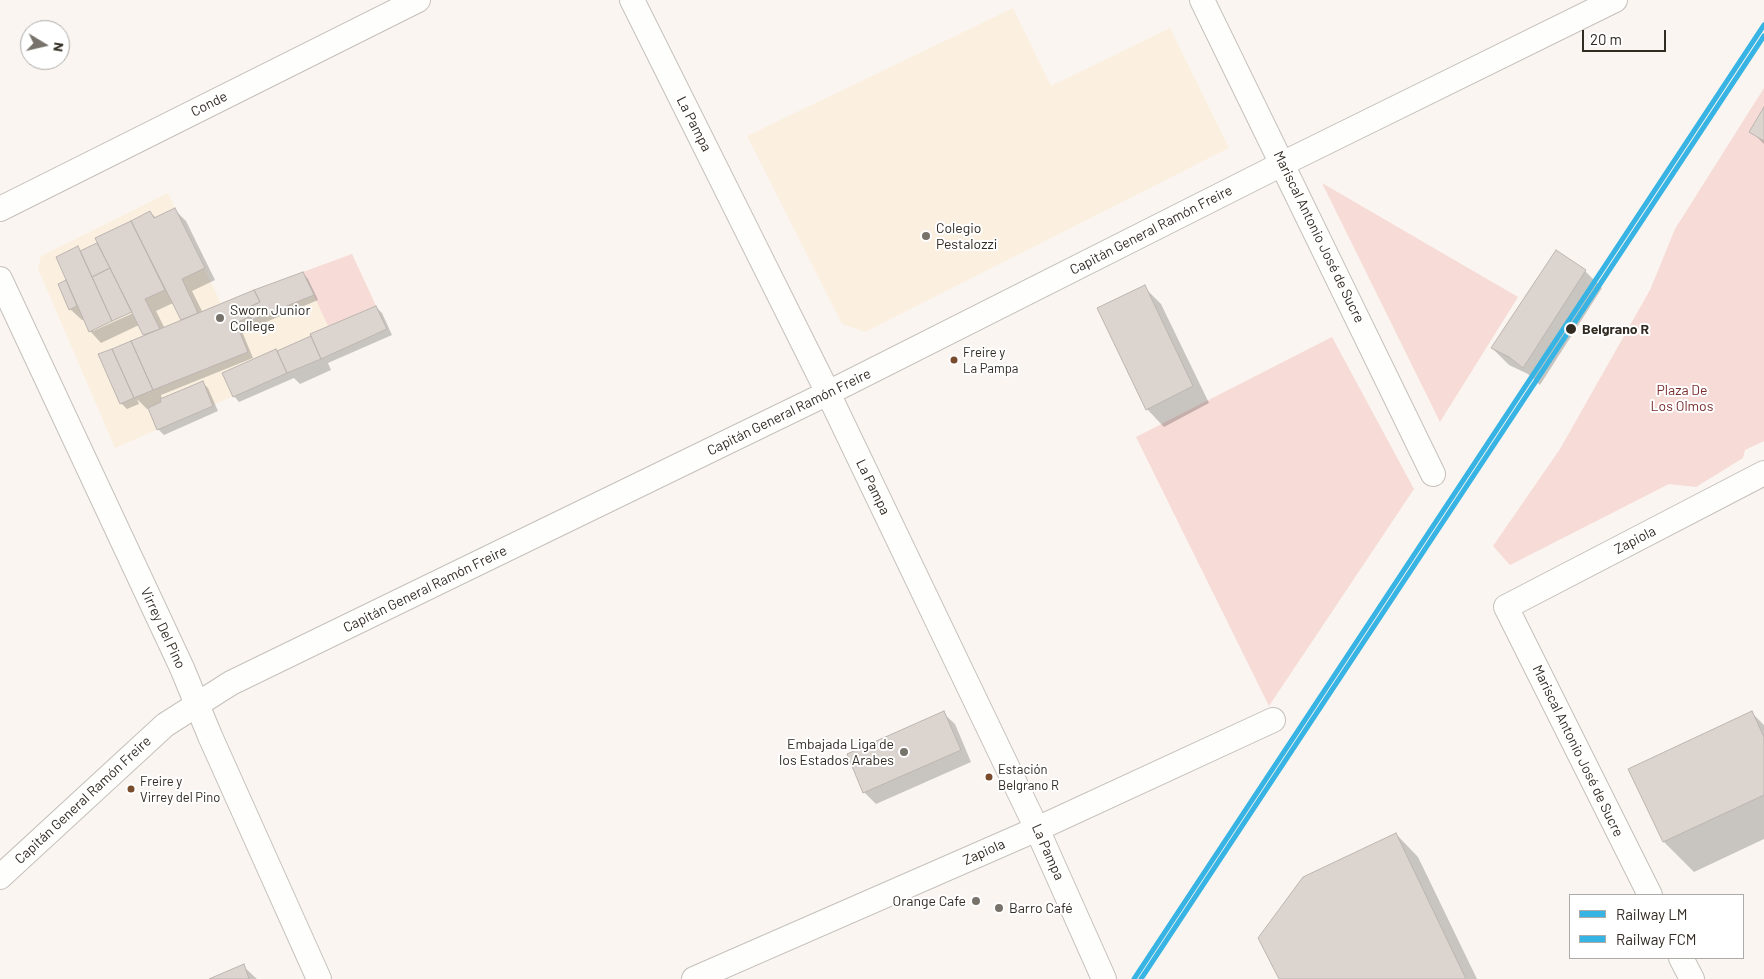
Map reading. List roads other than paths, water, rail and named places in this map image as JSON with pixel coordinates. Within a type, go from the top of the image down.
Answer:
[{"type":"street","name":"Conde","points":[[0,209],[418,0]]},
{"type":"street","name":"La Pampa","points":[[632,0],[828,393],[1037,829],[1104,979]]},
{"type":"street","name":"Mariscal Antonio José de Sucre","points":[[1202,0],[1284,163],[1433,474]]},
{"type":"street","name":"Capitán General Ramón Freire","points":[[0,877],[165,725],[196,703],[240,679],[828,393],[1284,163],[1615,0]]},
{"type":"street","name":"Virrey Del Pino","points":[[0,279],[196,703],[319,979]]},
{"type":"street","name":"Zapiola","points":[[1506,606],[1764,473]]},
{"type":"street","name":"Mariscal Antonio José de Sucre","points":[[1506,606],[1650,894]]},
{"type":"street","name":"Zapiola","points":[[694,979],[1037,829],[1273,720]]},
{"type":"street","points":[[1682,959],[1692,979]]},
{"type":"rail line","name":"LM","points":[[1134,979],[1764,25]]},
{"type":"rail line","name":"FCM","points":[[1141,979],[1764,36]]},
{"type":"place","name":"Colegio Pestalozzi","points":[[926,236]]},
{"type":"place","name":"Sworn Junior College","points":[[220,318]]},
{"type":"place","name":"Belgrano R","points":[[1571,329]]},
{"type":"place","name":"Freire y La Pampa","points":[[954,360]]},
{"type":"place","name":"Embajada Liga de los Estados Arabes","points":[[904,752]]},
{"type":"place","name":"Estación Belgrano R","points":[[989,777]]},
{"type":"place","name":"Freire y Virrey del Pino","points":[[131,789]]},
{"type":"place","name":"Orange Cafe","points":[[976,901]]},
{"type":"place","name":"Barro Café","points":[[999,908]]},
{"type":"park label","name":"Plaza De Los Olmos","points":[[1682,398]]}]
